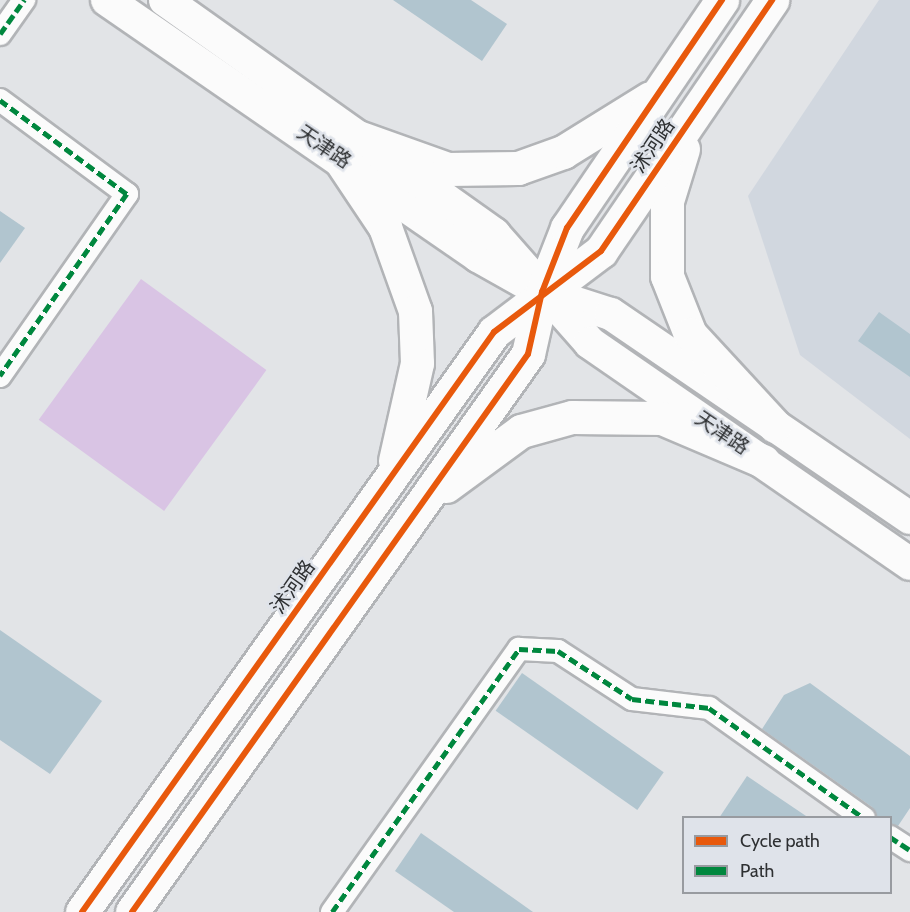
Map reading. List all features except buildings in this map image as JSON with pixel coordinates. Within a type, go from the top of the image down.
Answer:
[{"type":"main road","name":"天津路","points":[[107,0],[494,234],[542,292],[590,343],[910,564]]},
{"type":"main road","name":"天津路","points":[[165,0],[347,146]]},
{"type":"main road","name":"沭河路","points":[[132,912],[528,354],[542,292],[567,228],[722,0]]},
{"type":"main road","name":"沭河路","points":[[82,912],[494,332],[542,292],[601,251],[772,0]]},
{"type":"main road","points":[[347,146],[448,169],[519,168],[563,152],[659,92]]},
{"type":"main road","points":[[694,114],[667,201],[667,276],[690,334],[775,426]]},
{"type":"main road","points":[[347,146],[385,227],[415,311],[417,363],[391,477]]},
{"type":"main road","name":"天津路","points":[[542,292],[611,314],[910,518]]},
{"type":"main road","points":[[423,503],[522,431],[572,417],[662,418],[763,461]]},
{"type":"street","points":[[0,34],[24,0]]},
{"type":"street","points":[[0,100],[127,194],[0,376]]},
{"type":"street","points":[[332,912],[519,649],[558,651],[632,699],[709,708],[861,816]]},
{"type":"street","points":[[892,838],[910,850]]},
{"type":"shaded area","points":[[879,0],[910,0],[910,439],[800,355],[748,196]]},
{"type":"shaded area","points":[[141,279],[266,370],[164,511],[39,420]]},
{"type":"marked path","points":[[0,34],[24,0]]},
{"type":"marked path","points":[[0,100],[127,194],[0,376]]},
{"type":"marked path","points":[[332,912],[519,649],[558,651],[632,699],[709,708],[861,816]]},
{"type":"marked path","points":[[892,838],[910,850]]},
{"type":"cycle path","points":[[132,912],[528,354],[542,292],[567,228],[722,0]]},
{"type":"cycle path","points":[[82,912],[494,332],[601,251],[772,0]]}]
